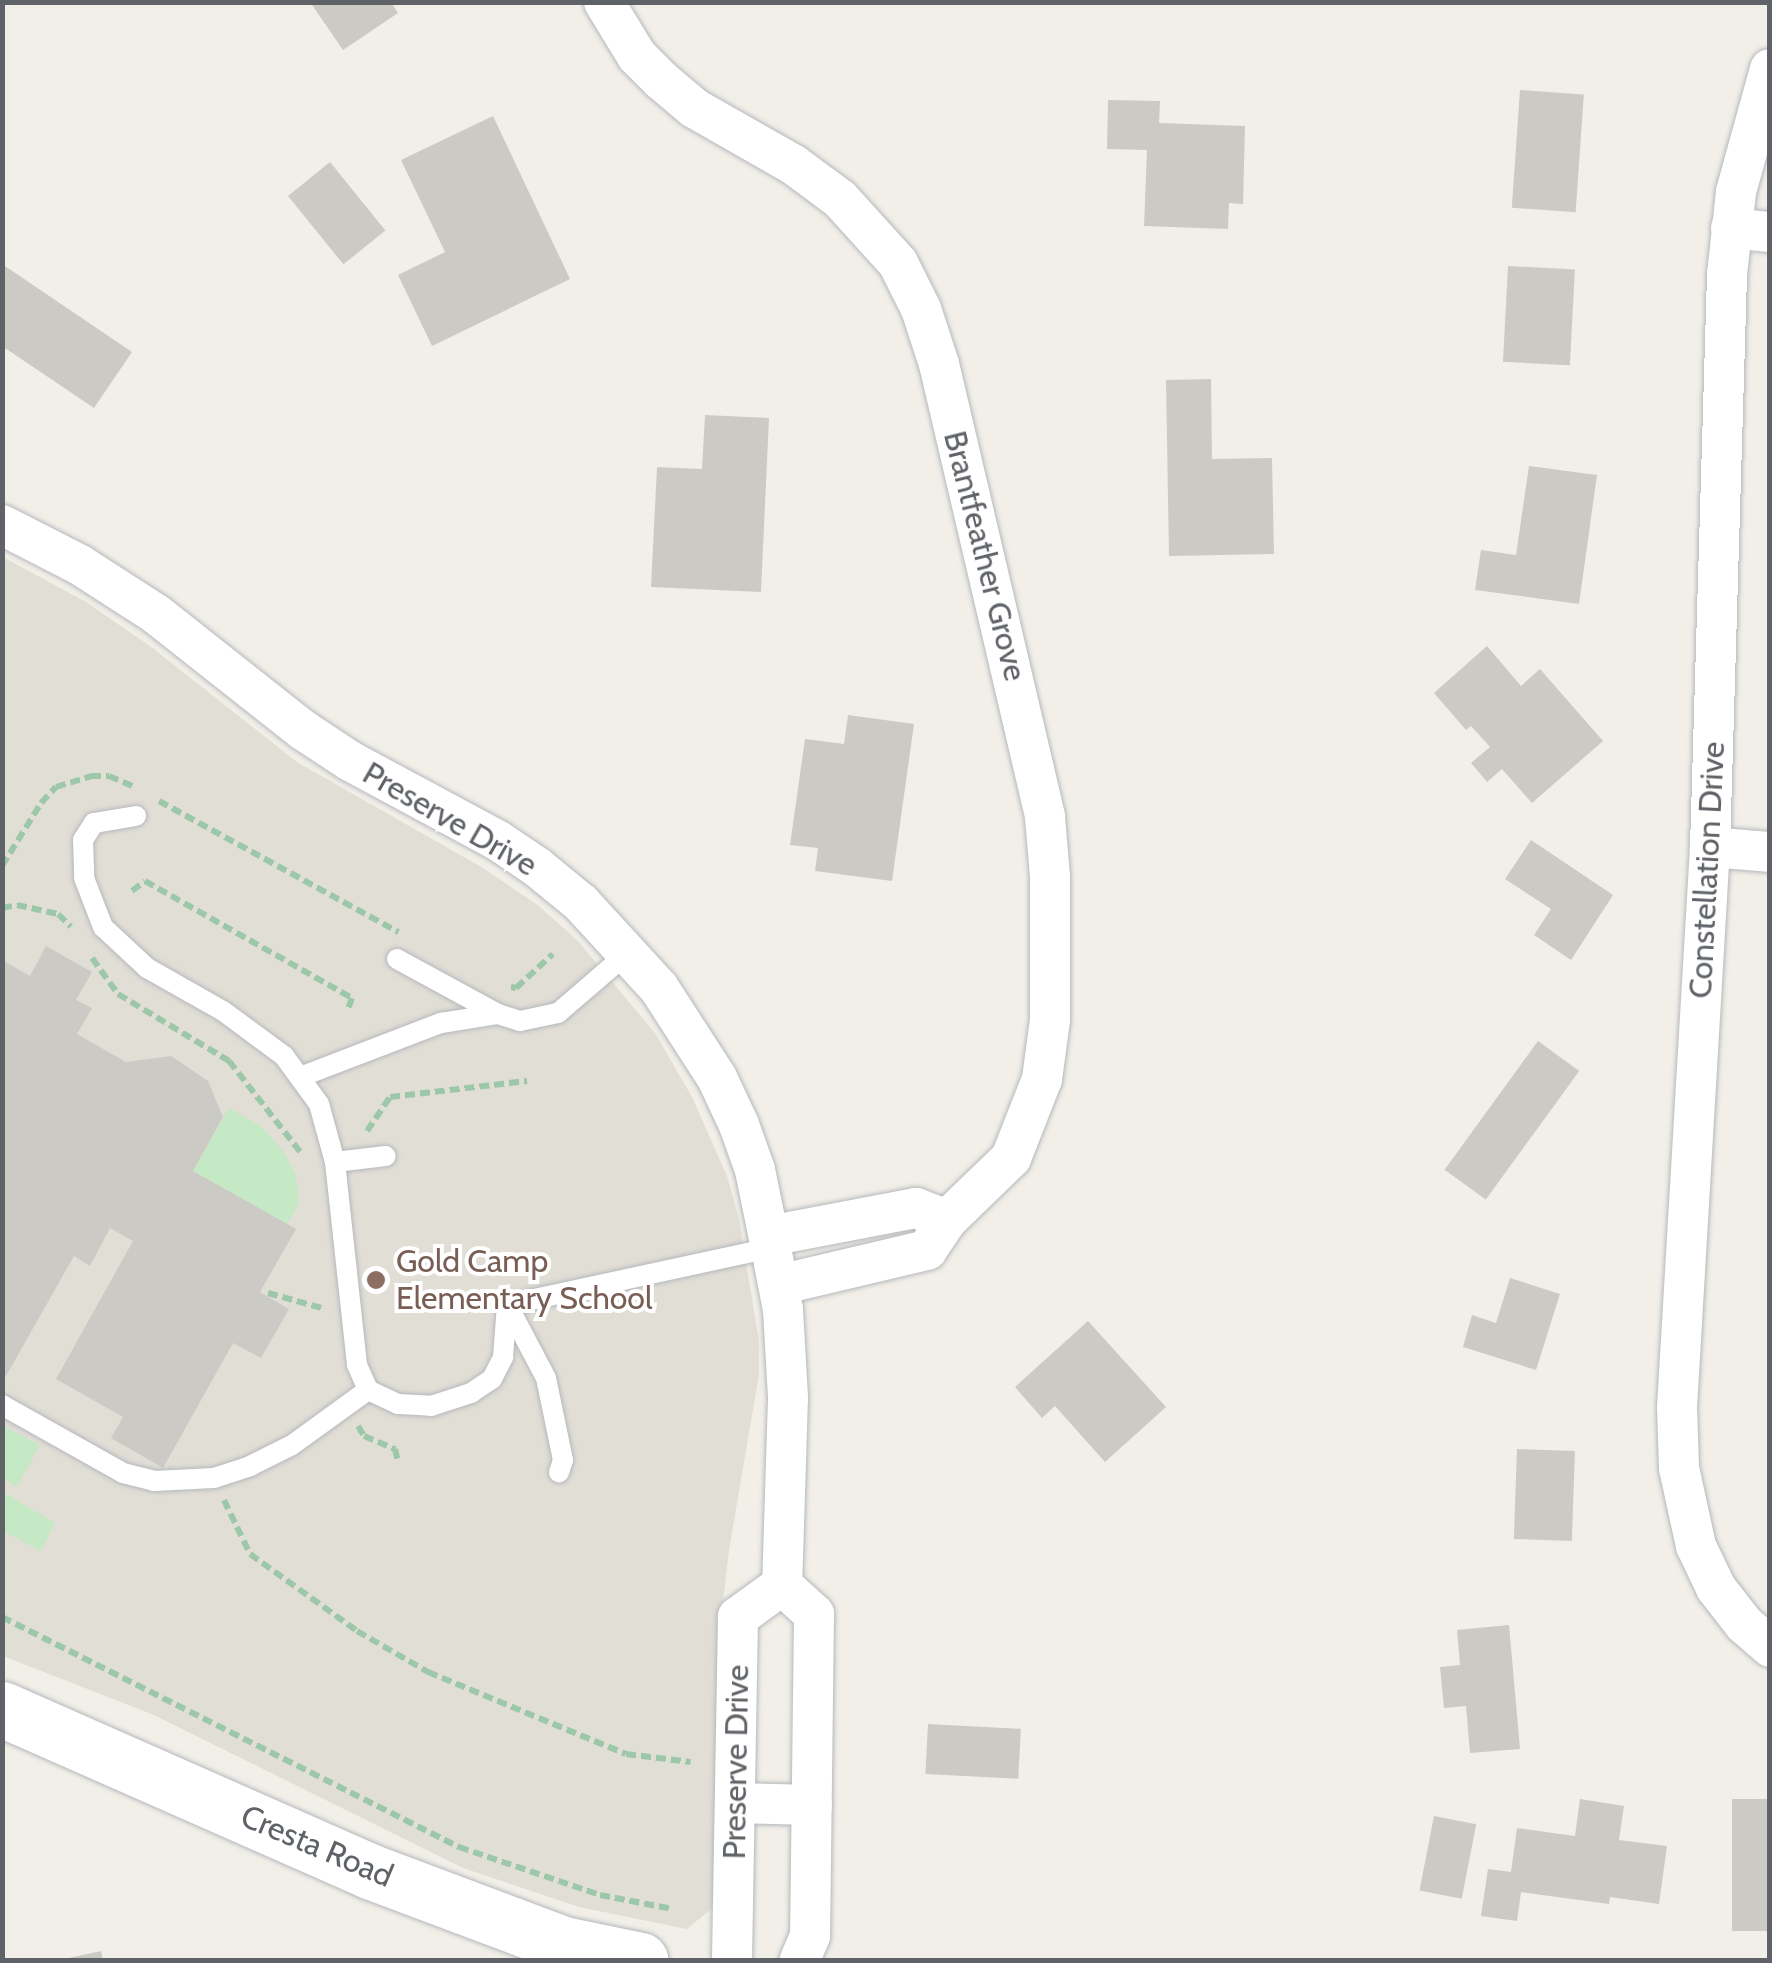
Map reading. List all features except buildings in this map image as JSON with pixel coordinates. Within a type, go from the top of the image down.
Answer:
[{"type":"main road","name":"Cresta Road","points":[[2,1709],[369,1871],[563,1944],[640,1960]]},
{"type":"street","name":"Brantfeather Grove","points":[[604,2],[638,56],[660,80],[694,108],[794,165],[840,198],[898,264],[921,309],[939,364],[1045,817],[1050,1020],[1042,1079],[1012,1158],[947,1220],[916,1208],[773,1256]]},
{"type":"street","name":"Constellation Drive","points":[[1770,70],[1750,131],[1750,230],[1677,1408],[1678,1468],[1696,1546],[1716,1588],[1744,1624],[1770,1647]]},
{"type":"street","name":"Preserve Drive","points":[[2,524],[80,565],[156,614],[334,751],[511,848],[581,903],[629,952],[660,988],[717,1078],[755,1170],[773,1256],[788,1398],[782,1586],[738,1617],[732,1960]]},
{"type":"street","points":[[1710,847],[1770,852]]},
{"type":"street","points":[[782,1586],[814,1614],[810,1936],[800,1960]]},
{"type":"street","points":[[735,1803],[812,1804]]},
{"type":"lane","points":[[136,816],[94,823],[82,840],[84,878],[103,926],[147,968],[224,1010],[284,1056],[319,1104],[335,1162],[357,1365],[368,1390],[398,1404],[432,1406],[471,1392],[492,1379],[503,1356],[507,1305]]},
{"type":"lane","points":[[397,959],[498,1014],[520,1021],[558,1013],[629,952]]},
{"type":"lane","points":[[300,1077],[380,1042],[441,1023],[498,1014]]},
{"type":"lane","points":[[335,1162],[386,1156]]},
{"type":"lane","points":[[507,1305],[773,1256]]},
{"type":"lane","points":[[507,1305],[546,1378],[563,1460],[559,1472]]},
{"type":"lane","points":[[2,1405],[123,1473],[154,1481],[214,1478],[292,1446],[368,1390]]},
{"type":"path","points":[[2,866],[41,803],[56,787],[91,776],[109,776],[403,935]]},
{"type":"path","points":[[132,890],[145,881],[352,998],[348,1009]]},
{"type":"path","points":[[2,908],[17,905],[58,914],[78,934]]},
{"type":"path","points":[[87,950],[118,994],[230,1061],[316,1176],[371,1126],[390,1096],[527,1081]]},
{"type":"path","points":[[501,984],[516,988],[553,954]]},
{"type":"path","points":[[268,1293],[334,1312],[332,1294]]},
{"type":"path","points":[[347,1405],[364,1436],[395,1449],[398,1462]]},
{"type":"path","points":[[214,1478],[250,1554],[357,1631],[428,1672],[626,1754],[691,1762]]},
{"type":"path","points":[[2,1618],[459,1847],[600,1895],[673,1909]]},
{"type":"shaded area","name":"Gold Camp Elementary School","points":[[3,557],[86,602],[150,646],[297,762],[483,868],[539,906],[577,940],[655,1033],[692,1097],[727,1176],[739,1219],[759,1341],[759,1374],[729,1550],[717,1655],[718,1882],[711,1909],[687,1929],[579,1907],[463,1868],[154,1715],[3,1656]]},
{"type":"green space","points":[[229,1108],[262,1127],[284,1152],[296,1176],[299,1203],[287,1224],[193,1171]]},
{"type":"green space","points":[[2,1425],[40,1445],[17,1487],[3,1479]]},
{"type":"green space","points":[[3,1492],[55,1523],[41,1551],[3,1531]]},
{"type":"place","name":"Gold Camp Elementary School","points":[[376,1280]]}]
